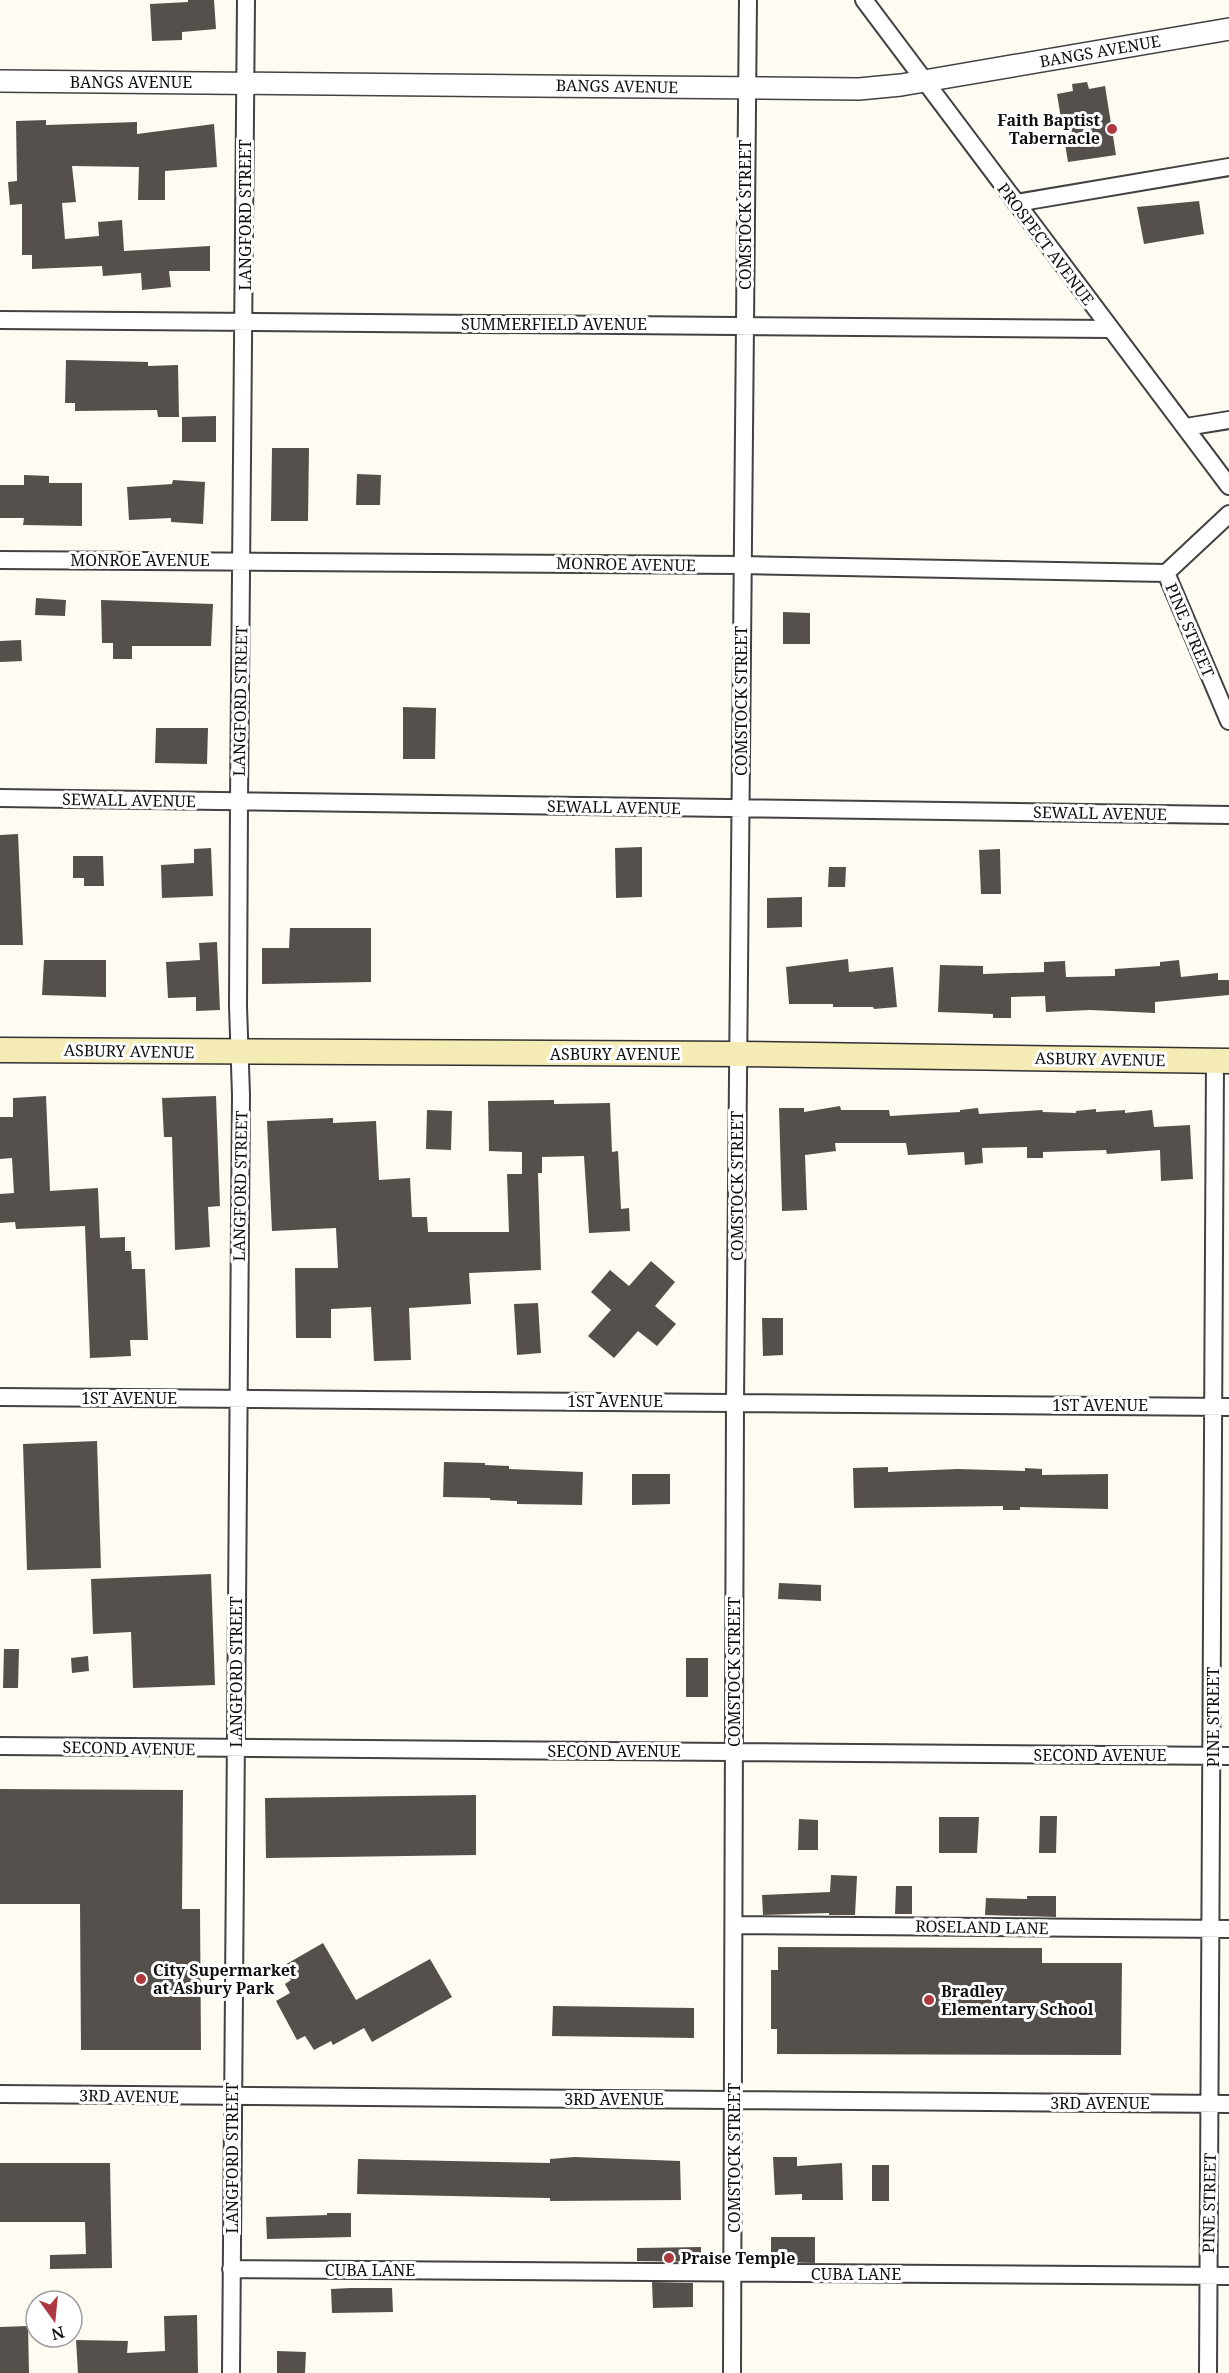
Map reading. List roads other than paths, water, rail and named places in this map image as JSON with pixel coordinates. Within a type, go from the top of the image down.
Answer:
[{"type":"main road","name":"ASBURY AVENUE","points":[[0,1050],[738,1054],[1222,1061]]},
{"type":"street","name":"LANGFORD STREET","points":[[231,2373],[240,1052],[239,802],[246,0]]},
{"type":"street","name":"COMSTOCK STREET","points":[[732,2373],[735,1402],[748,0]]},
{"type":"street","name":"PROSPECT AVENUE","points":[[864,0],[1229,486]]},
{"type":"street","name":"BANGS AVENUE","points":[[0,81],[859,89],[924,81],[1229,29]]},
{"type":"street","points":[[1016,203],[1229,167]]},
{"type":"street","name":"SUMMERFIELD AVENUE","points":[[0,320],[1109,329]]},
{"type":"street","points":[[1186,427],[1229,420]]},
{"type":"street","points":[[1166,573],[1229,514]]},
{"type":"street","name":"MONROE AVENUE","points":[[0,560],[742,565],[1166,573]]},
{"type":"street","name":"PINE STREET","points":[[1166,573],[1229,721]]},
{"type":"street","name":"SEWALL AVENUE","points":[[0,798],[1229,815]]},
{"type":"street","name":"PINE STREET","points":[[1208,2373],[1212,1929],[1221,1756],[1222,1061]]},
{"type":"street","name":"1ST AVENUE","points":[[0,1397],[1222,1406]]},
{"type":"street","name":"SECOND AVENUE","points":[[0,1746],[1221,1756]]},
{"type":"street","name":"ROSELAND LANE","points":[[735,1925],[1229,1929]]},
{"type":"street","name":"3RD AVENUE","points":[[0,2094],[1229,2104]]},
{"type":"street","name":"CUBA LANE","points":[[231,2269],[1229,2276]]},
{"type":"place","name":"Faith Baptist Tabernacle","points":[[1112,129]]},
{"type":"place","name":"City Supermarket at Asbury Park","points":[[141,1979]]},
{"type":"place","name":"Bradley Elementary School","points":[[929,2000]]},
{"type":"place","name":"Praise Temple","points":[[669,2258]]}]
